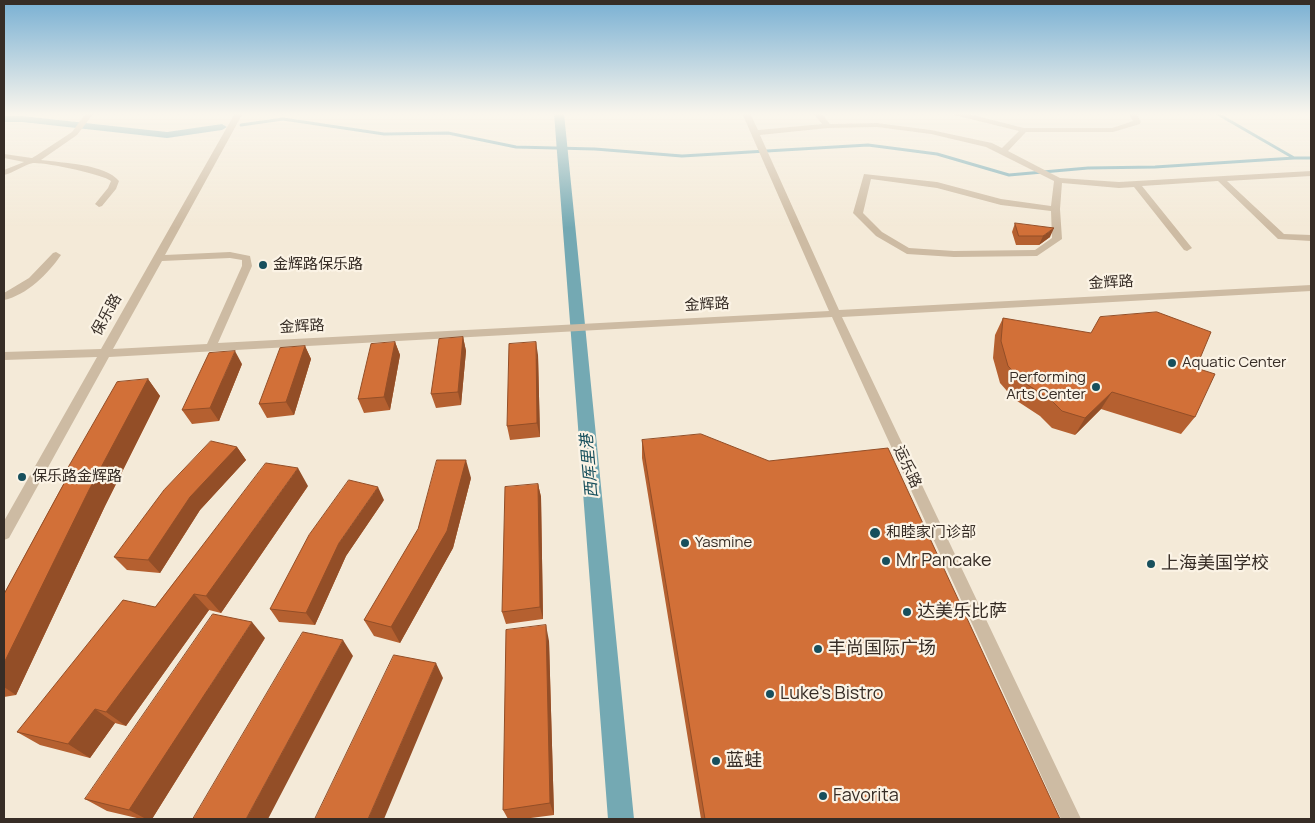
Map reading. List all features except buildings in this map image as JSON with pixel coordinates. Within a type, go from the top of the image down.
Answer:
[{"type":"street","points":[[4,173],[35,160],[48,151]]},
{"type":"street","name":"保乐路","points":[[4,534],[217,151]]},
{"type":"street","name":"运乐路","points":[[763,151],[835,313],[1071,819]]},
{"type":"street","points":[[1003,152],[1058,180],[1119,185],[1311,173]]},
{"type":"street","points":[[4,156],[97,171],[110,176],[115,181],[112,189],[99,204]]},
{"type":"street","points":[[1055,209],[1001,202],[937,185],[867,176],[858,213],[879,234],[907,251],[954,254],[1037,253],[1057,239],[1055,209],[1058,180]]},
{"type":"street","points":[[1220,179],[1281,237],[1311,238]]},
{"type":"street","points":[[1136,184],[1187,248]]},
{"type":"street","points":[[4,297],[43,274],[56,255]]},
{"type":"street","points":[[157,258],[230,255],[247,258],[247,266],[211,347]]},
{"type":"street","name":"金辉路","points":[[4,356],[104,353],[1311,288]]},
{"type":"waterway","name":"西厍里港","points":[[562,151],[621,819]]},
{"type":"waterway","points":[[625,151],[682,156],[760,151]]},
{"type":"waterway","points":[[917,151],[937,154],[1009,175],[1088,168],[1155,167],[1294,158]]},
{"type":"waterway","points":[[1283,151],[1294,158]]},
{"type":"waterway","points":[[1294,158],[1311,158]]},
{"type":"place","name":"金辉路保乐路","points":[[263,265]]},
{"type":"place","name":"Aquatic Center","points":[[1172,363]]},
{"type":"place","name":"Performing Arts Center","points":[[1096,387]]},
{"type":"place","name":"保乐路金辉路","points":[[22,477]]},
{"type":"place","name":"和睦家门诊部","points":[[875,533]]},
{"type":"place","name":"Yasmine","points":[[685,543]]},
{"type":"place","name":"Mr Pancake","points":[[886,561]]},
{"type":"place","name":"上海美国学校","points":[[1151,564]]},
{"type":"place","name":"达美乐比萨","points":[[907,612]]},
{"type":"place","name":"丰尚国际广场","points":[[818,649]]},
{"type":"place","name":"Luke's Bistro","points":[[770,694]]},
{"type":"place","name":"蓝蛙","points":[[716,761]]},
{"type":"place","name":"Favorita","points":[[823,796]]}]
